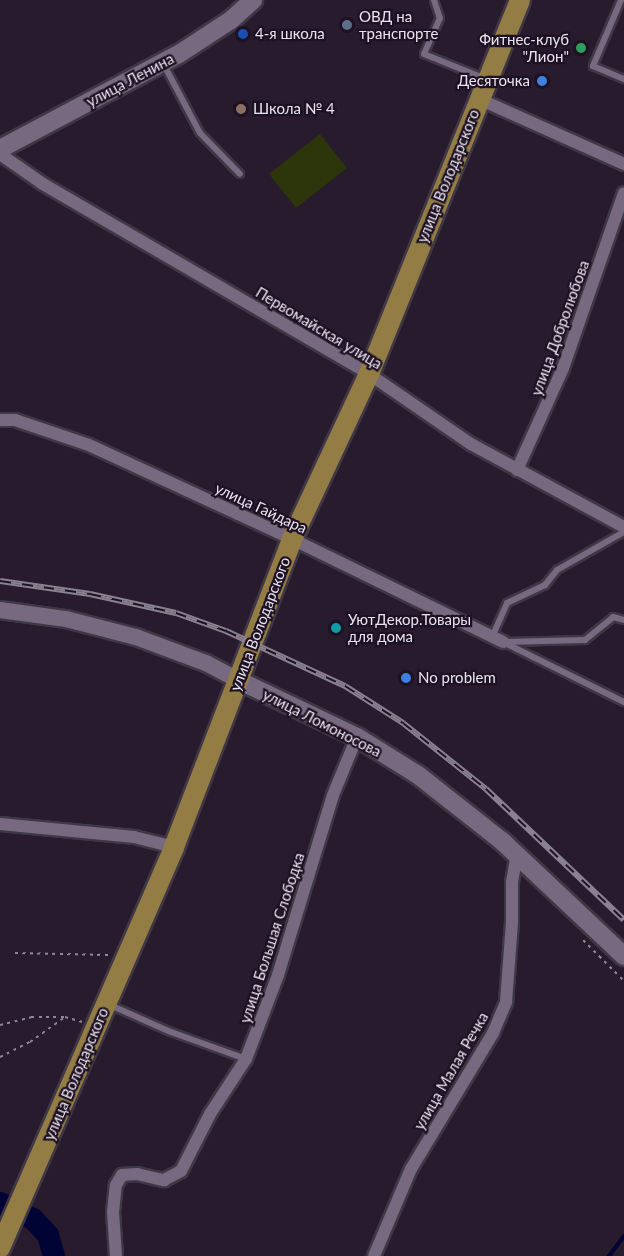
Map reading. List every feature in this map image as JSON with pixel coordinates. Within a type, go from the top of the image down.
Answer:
[{"type":"main road","name":"улица Ленина","points":[[0,152],[163,63],[207,36],[253,0]]},
{"type":"main road","name":"улица Володарского","points":[[2,1244],[45,1151],[96,1026],[174,847],[292,539],[369,374],[520,0]]},
{"type":"main road","name":"улица Ломоносова","points":[[238,680],[357,738],[418,775],[517,855],[624,956]]},
{"type":"street","points":[[479,99],[624,164]]},
{"type":"street","name":"Первомайская улица","points":[[0,152],[43,184],[369,374],[471,444],[624,527]]},
{"type":"street","name":"улица Добролюбова","points":[[517,470],[563,368],[624,193]]},
{"type":"street","name":"улица Гайдара","points":[[0,420],[15,420],[89,445],[292,539],[498,639]]},
{"type":"street","name":"улица Ломоносова","points":[[0,609],[66,619],[136,638],[206,663],[238,680]]},
{"type":"street","name":"улица Большая Слободка","points":[[116,1256],[113,1212],[116,1185],[122,1175],[137,1174],[164,1180],[181,1171],[210,1114],[246,1059],[278,975],[333,795],[357,738]]},
{"type":"street","points":[[0,824],[134,837],[174,847]]},
{"type":"street","name":"улица Малая Речка","points":[[374,1256],[411,1168],[493,1033],[506,1002],[512,922],[512,882],[517,855]]},
{"type":"lane","points":[[434,0],[440,18],[424,54],[487,79]]},
{"type":"lane","points":[[621,0],[593,66],[624,79]]},
{"type":"lane","points":[[163,63],[200,133],[240,174]]},
{"type":"lane","points":[[498,639],[507,603],[545,585],[557,570],[624,532]]},
{"type":"lane","points":[[498,639],[585,640],[613,616],[624,620]]},
{"type":"lane","points":[[498,639],[624,702]]},
{"type":"lane","points":[[106,1004],[171,1032],[246,1059]]},
{"type":"path","points":[[15,953],[126,956]]},
{"type":"path","points":[[0,1025],[31,1017],[65,1017],[96,1026]]},
{"type":"path","points":[[0,1057],[30,1042],[65,1017]]},
{"type":"green space","points":[[320,134],[347,168],[296,208],[269,174]]},
{"type":"waterway","points":[[0,1203],[33,1219],[48,1235],[54,1256]]},
{"type":"waterway","points":[[609,1256],[624,1236]]},
{"type":"railway","points":[[0,581],[90,594],[176,613],[226,631],[345,686],[403,723],[486,789],[624,920]]},
{"type":"place","name":"ОВД на транспорте","points":[[347,25]]},
{"type":"place","name":"4-я школа","points":[[243,34]]},
{"type":"place","name":"Фитнес-клуб \"Лион\"","points":[[581,48]]},
{"type":"place","name":"Десяточка","points":[[542,81]]},
{"type":"place","name":"Школа № 4","points":[[241,109]]},
{"type":"place","name":"УютДекор.Товары для дома","points":[[336,628]]},
{"type":"place","name":"No problem","points":[[406,678]]}]
